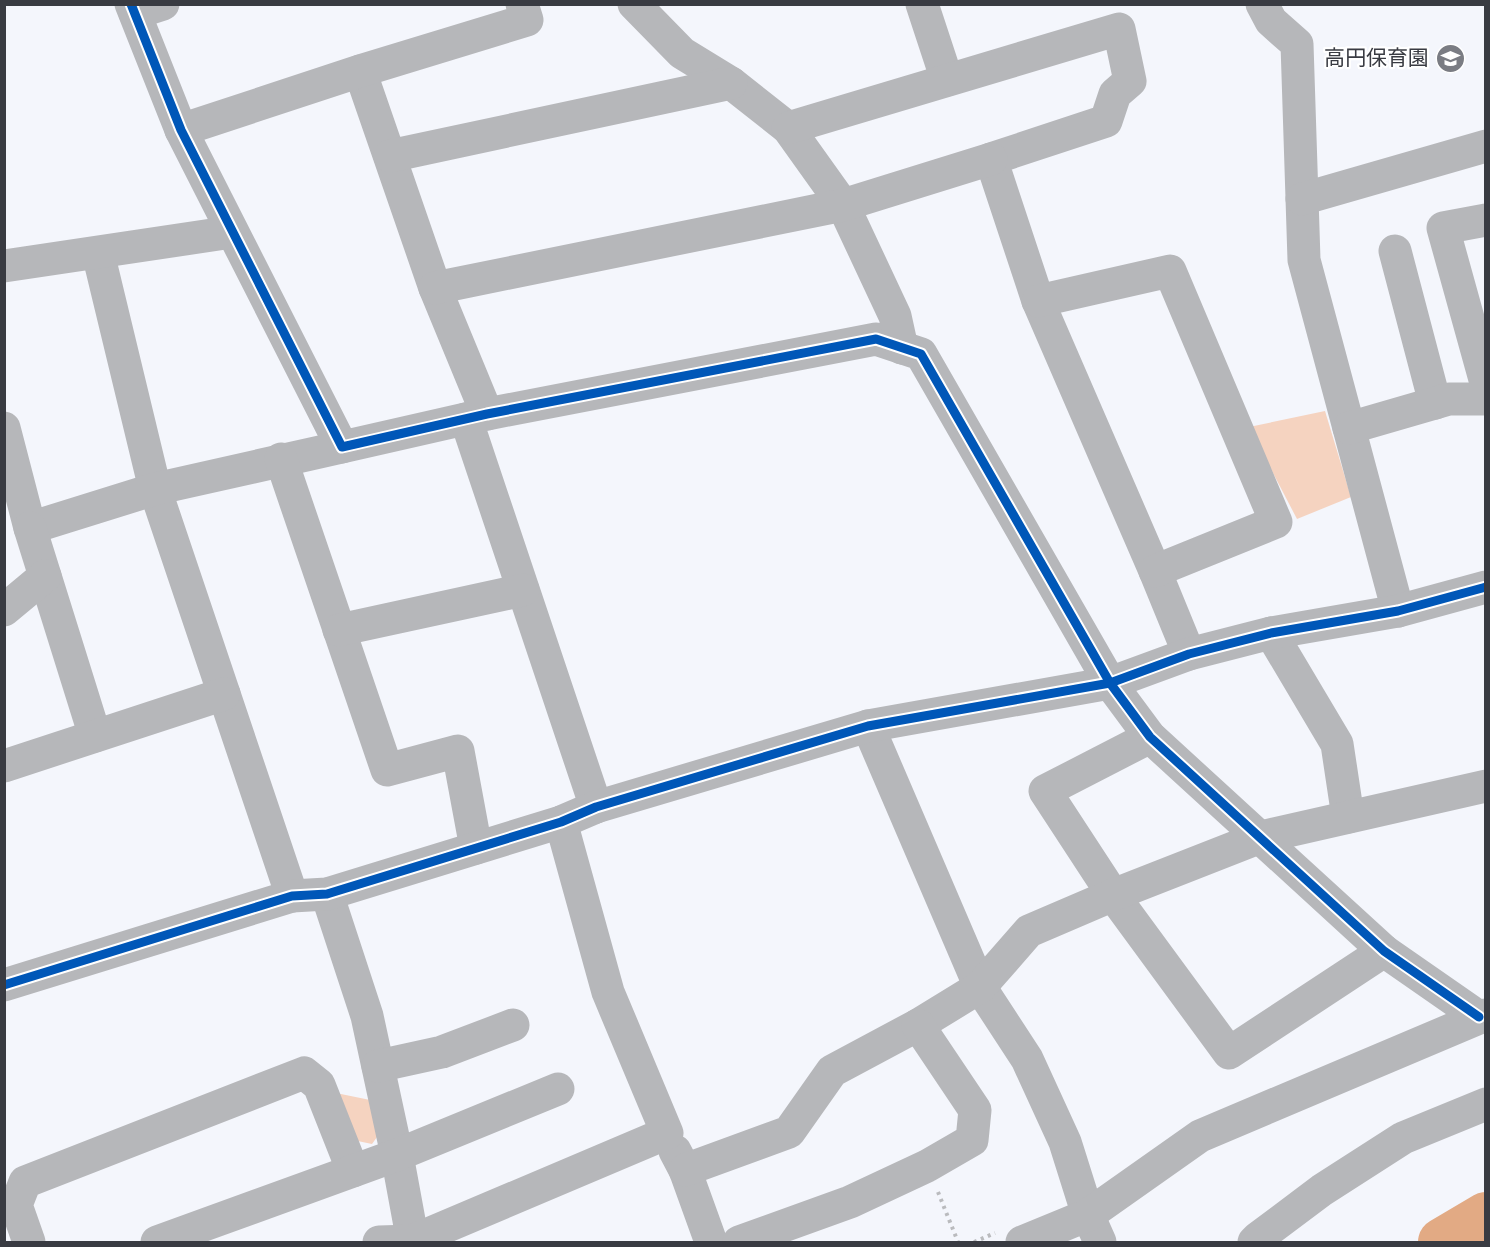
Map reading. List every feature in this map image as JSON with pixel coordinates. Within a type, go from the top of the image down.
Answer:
[{"type":"street","points":[[181,130],[360,71],[527,20],[522,4]]},
{"type":"street","points":[[634,4],[682,53],[731,84],[788,128],[843,205],[895,316],[903,348]]},
{"type":"street","points":[[1262,4],[1270,21],[1297,44],[1304,260],[1398,611]]},
{"type":"street","points":[[925,5],[947,80]]},
{"type":"street","points":[[143,7],[181,130],[342,447]]},
{"type":"street","points":[[435,288],[843,205],[1106,121],[1115,94],[1130,81],[1116,17],[947,80],[788,128]]},
{"type":"street","points":[[360,71],[435,288],[476,416],[523,590],[596,807]]},
{"type":"street","points":[[390,156],[731,84]]},
{"type":"street","points":[[1302,199],[1485,146]]},
{"type":"street","points":[[991,159],[1038,301],[1189,654]]},
{"type":"street","points":[[1485,220],[1443,228],[1485,383]]},
{"type":"street","points":[[4,266],[232,232]]},
{"type":"street","points":[[1395,251],[1435,403]]},
{"type":"street","points":[[98,253],[155,489],[292,896]]},
{"type":"street","points":[[1038,301],[1170,271],[1276,522],[1155,571]]},
{"type":"street","points":[[20,521],[281,459],[476,416],[876,339],[921,354],[1110,683],[1150,737],[1384,951],[1482,1016]]},
{"type":"street","points":[[1349,428],[1449,399],[1485,399]]},
{"type":"street","points":[[4,428],[20,521],[45,576],[95,736]]},
{"type":"street","points":[[281,459],[387,770],[458,751],[476,848]]},
{"type":"street","points":[[4,610],[45,576]]},
{"type":"street","points":[[4,985],[292,896],[327,894],[561,822],[596,807],[868,726],[1110,683],[1189,654],[1271,633],[1398,611],[1485,587]]},
{"type":"street","points":[[339,630],[523,590]]},
{"type":"street","points":[[1271,633],[1337,744],[1348,817]]},
{"type":"street","points":[[4,766],[224,694]]},
{"type":"street","points":[[868,726],[980,987],[1027,1059],[1065,1142],[1094,1228]]},
{"type":"street","points":[[1150,737],[1045,791],[1113,895],[1229,1053],[1384,951]]},
{"type":"street","points":[[685,1170],[789,1132],[832,1071],[918,1025],[980,987],[1029,931],[1113,895],[1261,837],[1485,786]]},
{"type":"street","points":[[561,822],[608,992],[667,1133],[685,1170],[711,1242]]},
{"type":"street","points":[[327,894],[367,1016],[397,1155],[412,1242]]},
{"type":"street","points":[[1023,1242],[1094,1228],[1200,1136],[1482,1016]]},
{"type":"street","points":[[378,1066],[442,1052],[513,1025]]},
{"type":"street","points":[[739,1242],[850,1202],[927,1166],[972,1140],[975,1110],[918,1025]]},
{"type":"street","points":[[29,1242],[16,1205],[25,1182],[304,1073],[319,1085],[352,1171]]},
{"type":"street","points":[[157,1242],[397,1155],[558,1089]]},
{"type":"street","points":[[1254,1242],[1322,1190],[1403,1138],[1485,1104]]},
{"type":"street","points":[[379,1242],[412,1242],[667,1133]]},
{"type":"path","points":[[927,1166],[958,1242]]},
{"type":"shaded area","points":[[1325,411],[1351,497],[1297,519],[1249,427]]},
{"type":"shaded area","points":[[336,1093],[375,1101],[382,1130],[372,1144],[348,1139]]},
{"type":"waterway","points":[[1442,1242],[1486,1216]]},
{"type":"cycle path","points":[[131,4],[181,130],[342,447],[487,414],[876,339],[921,354],[1110,683],[1150,737],[1384,951],[1479,1017]]},
{"type":"cycle path","points":[[4,985],[292,896],[327,894],[561,822],[596,807],[868,726],[1110,683],[1189,654],[1271,633],[1398,611],[1486,587]]},
{"type":"place","name":"高円保育園","points":[[1450,58]]}]
